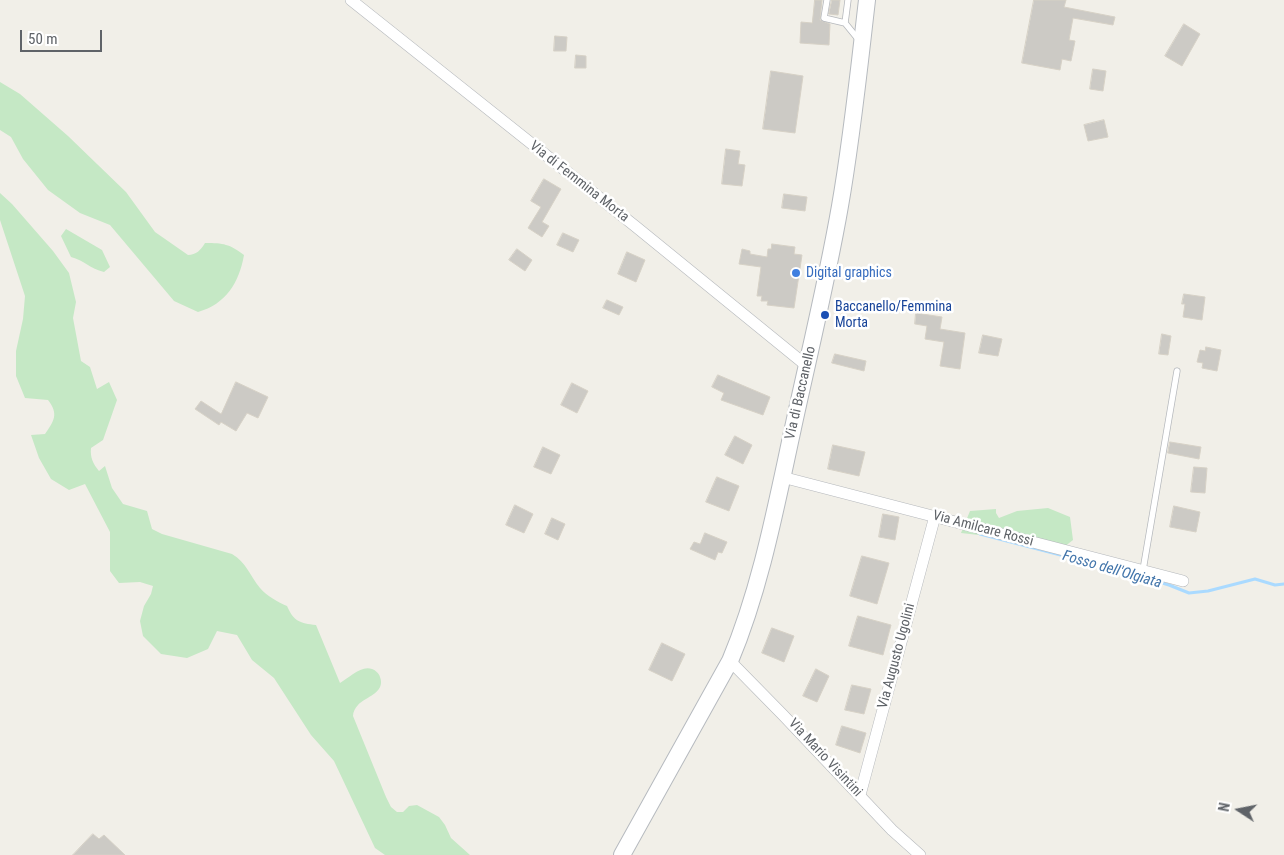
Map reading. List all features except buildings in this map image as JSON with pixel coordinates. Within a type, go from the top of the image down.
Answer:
[{"type":"street","name":"Via di Femmina Morta","points":[[350,0],[635,226],[806,366]]},
{"type":"street","name":"Via di Baccanello","points":[[622,855],[730,661],[738,643],[753,593],[782,477],[820,309],[840,208],[855,108],[867,0]]},
{"type":"street","name":"Via Amilcare Rossi","points":[[782,477],[1183,581]]},
{"type":"street","name":"Via Augusto Ugolini","points":[[860,796],[935,516]]},
{"type":"street","name":"Via Mario Visintini","points":[[730,661],[892,830],[920,855]]},
{"type":"street","name":"Via di Baccanello","points":[[612,855],[672,768]]},
{"type":"lane","points":[[827,0],[824,18],[846,23],[862,44]]},
{"type":"lane","points":[[846,23],[848,0]]},
{"type":"lane","points":[[1142,570],[1177,372]]},
{"type":"green space","points":[[0,82],[20,94],[68,136],[126,192],[155,232],[188,255],[198,252],[205,243],[217,243],[234,248],[244,255],[239,275],[224,298],[198,312],[174,301],[110,225],[80,213],[48,190],[23,159],[11,137],[0,130]]},
{"type":"green space","points":[[0,193],[53,251],[69,273],[76,302],[73,318],[81,361],[90,367],[97,389],[109,382],[117,400],[103,440],[91,448],[94,463],[99,471],[105,466],[112,488],[123,504],[147,511],[152,529],[162,534],[232,554],[244,565],[263,591],[287,606],[295,619],[316,625],[340,683],[364,669],[372,669],[378,673],[381,682],[378,691],[358,705],[354,710],[353,716],[391,807],[397,812],[403,812],[409,806],[417,805],[439,817],[451,838],[470,855],[385,855],[375,848],[334,761],[311,735],[274,678],[252,660],[237,635],[217,631],[208,649],[187,658],[161,654],[143,636],[140,621],[153,586],[140,582],[119,583],[110,571],[110,532],[85,484],[69,490],[51,479],[39,458],[31,435],[45,434],[53,421],[54,413],[48,400],[25,398],[16,376],[16,351],[23,319],[25,296],[0,220]]},
{"type":"green space","points":[[66,229],[102,250],[110,267],[104,272],[71,257],[61,236]]},
{"type":"green space","points":[[1048,508],[1070,517],[1073,540],[1059,551],[1040,550],[1015,539],[961,533],[970,511],[996,509],[999,518],[1017,511]]},
{"type":"waterway","name":"Fosso dell'Olgiata","points":[[980,534],[1122,571],[1189,593],[1208,591],[1255,579],[1275,585],[1284,584]]},
{"type":"place","name":"Digital graphics","points":[[796,273]]},
{"type":"place","name":"Baccanello/Femmina Morta","points":[[825,315]]}]
